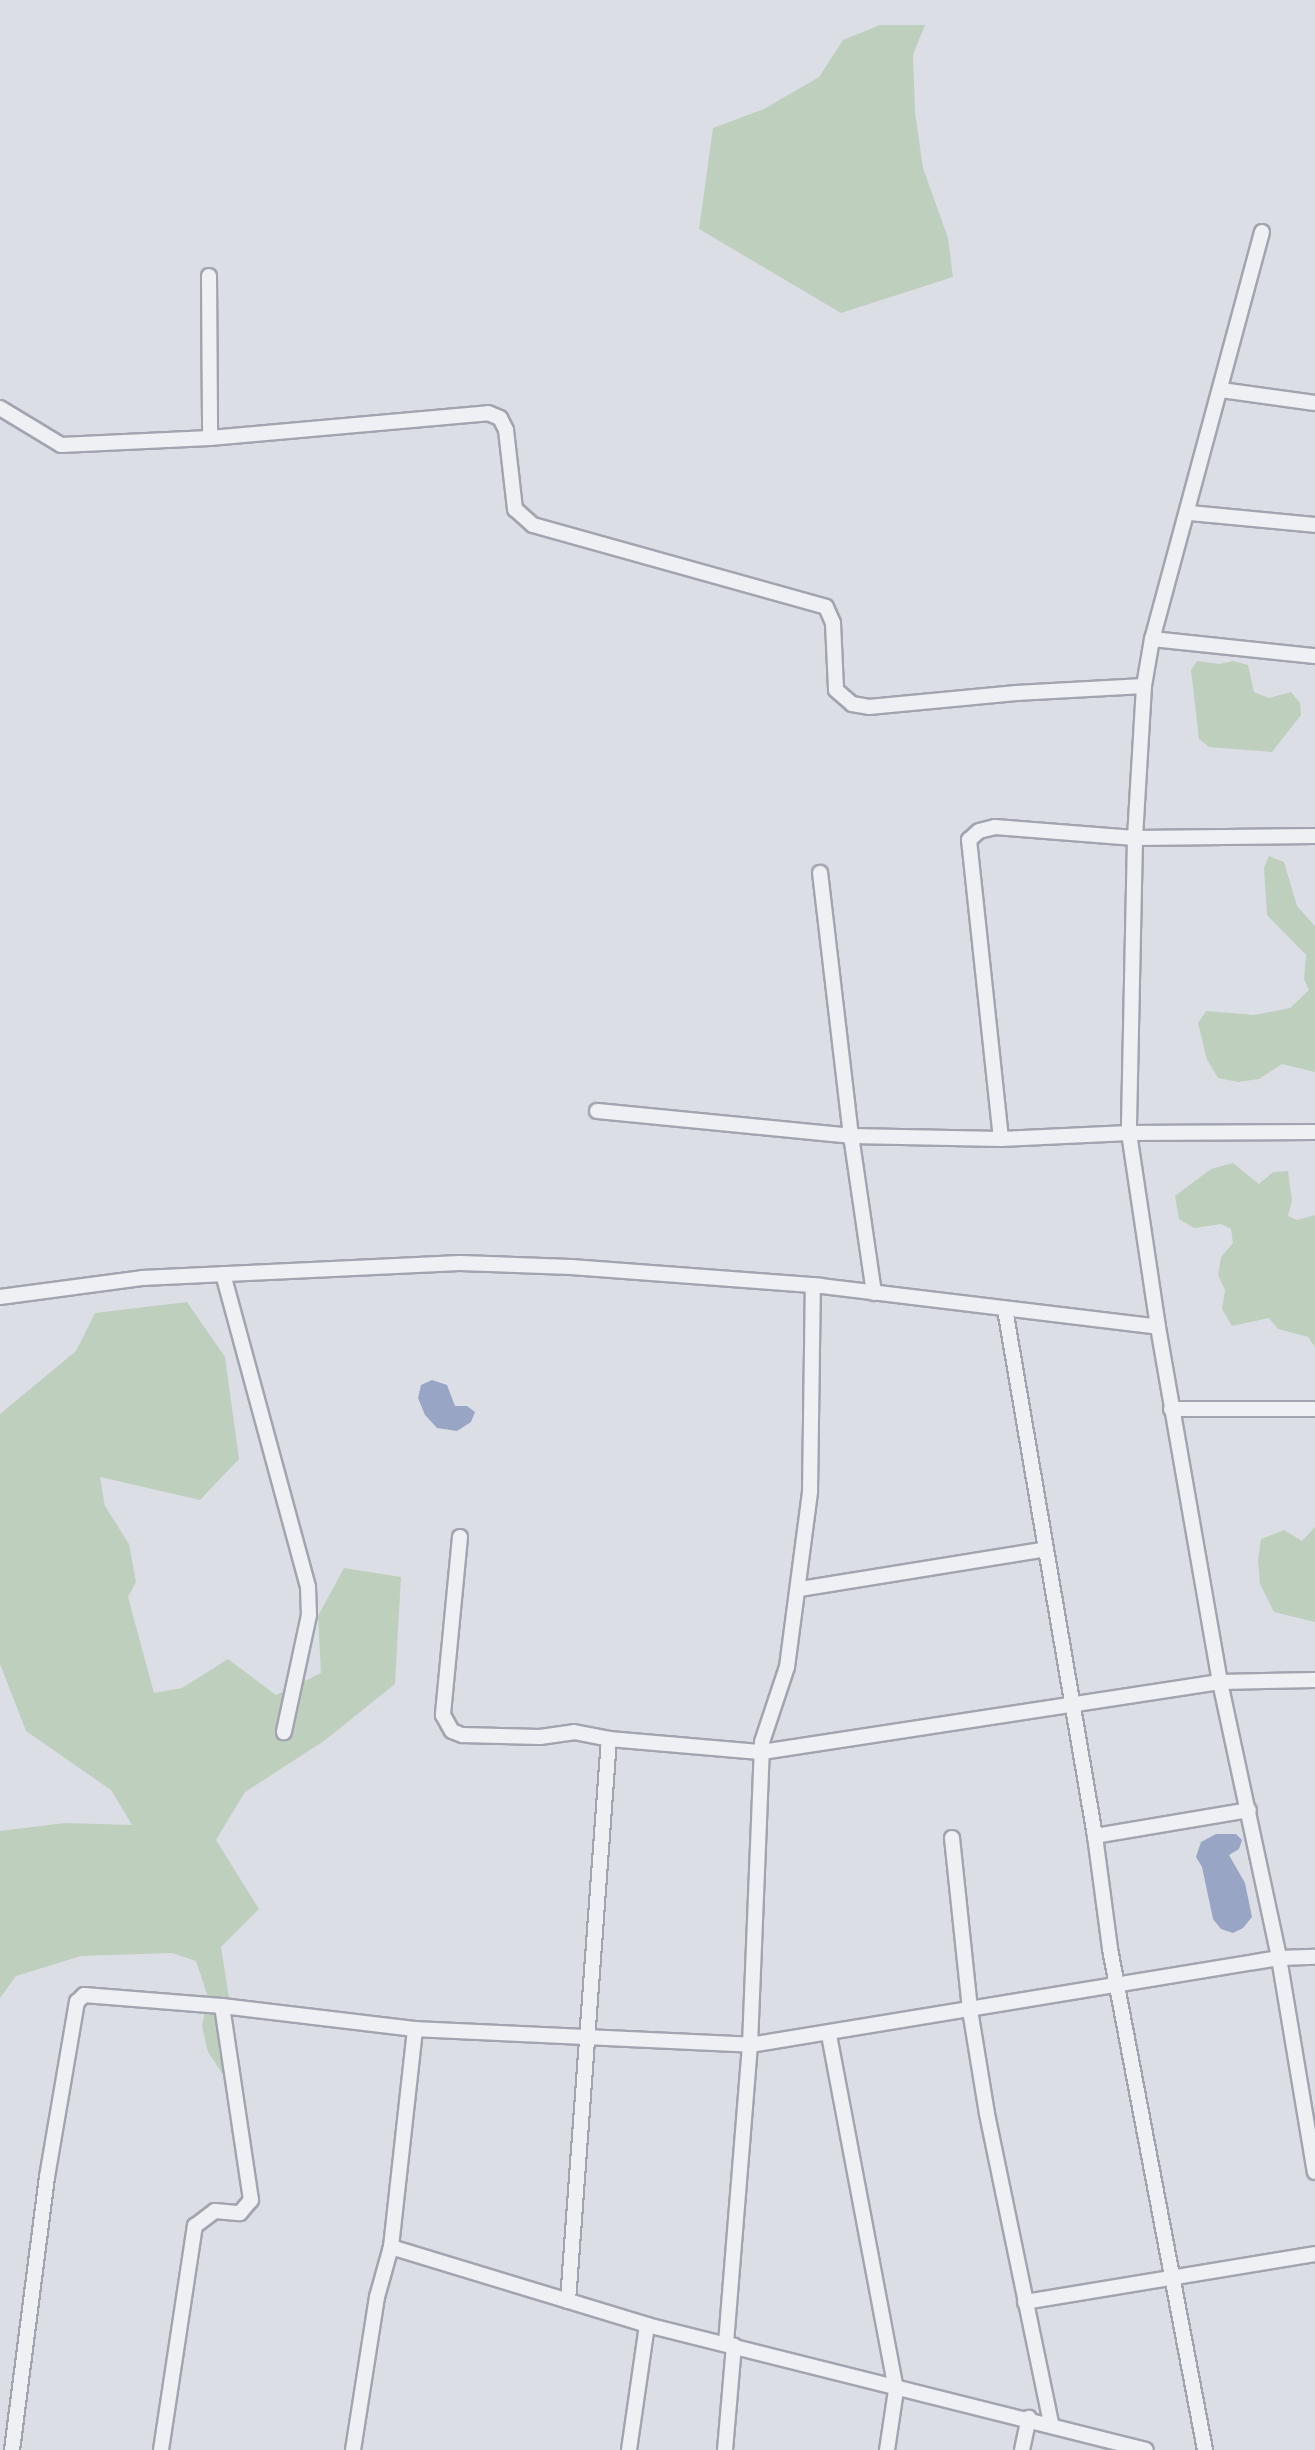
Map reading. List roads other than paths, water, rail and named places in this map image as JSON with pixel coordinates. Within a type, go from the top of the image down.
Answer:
[{"type":"street","points":[[1262,232],[1189,513],[1152,639],[1144,686],[1135,838],[1129,1133],[1171,1409],[1220,1682],[1279,1958],[1315,2172]]},
{"type":"street","points":[[209,276],[210,438]]},
{"type":"street","points":[[1221,390],[1315,403]]},
{"type":"street","points":[[0,408],[61,445],[210,438],[488,413],[500,418],[506,430],[515,509],[533,525],[826,607],[833,623],[836,690],[852,704],[869,707],[1016,693],[1144,686]]},
{"type":"street","points":[[1189,513],[1315,525]]},
{"type":"street","points":[[1152,639],[1315,656]]},
{"type":"street","points":[[1001,1139],[969,840],[979,831],[995,827],[1135,838],[1315,836]]},
{"type":"street","points":[[820,873],[851,1136],[874,1293]]},
{"type":"street","points":[[597,1111],[851,1136],[1001,1139],[1129,1133],[1315,1132]]},
{"type":"street","points":[[0,1297],[142,1278],[460,1263],[571,1267],[813,1285],[1158,1327]]},
{"type":"street","points":[[223,1274],[308,1587],[309,1615],[284,1732]]},
{"type":"street","points":[[725,2450],[750,2045],[762,1752],[787,1667],[800,1589],[810,1492],[813,1285]]},
{"type":"street","points":[[1005,1309],[1118,1983],[1205,2450]]},
{"type":"street","points":[[1171,1409],[1315,1409]]},
{"type":"street","points":[[460,1537],[443,1715],[452,1731],[473,1737],[540,1737],[574,1732],[609,1739],[762,1752],[1220,1682],[1315,1680]]},
{"type":"street","points":[[800,1589],[1046,1549]]},
{"type":"street","points":[[568,2301],[609,1739]]},
{"type":"street","points":[[1095,1836],[1249,1810]]},
{"type":"street","points":[[952,1838],[970,2010],[987,2114],[1051,2424]]},
{"type":"street","points":[[12,2450],[47,2177],[77,2002],[84,1995],[222,2006],[415,2029],[750,2045],[829,2035],[1118,1983],[1279,1958],[1315,1957]]},
{"type":"street","points":[[161,2450],[195,2226],[215,2211],[240,2213],[251,2200],[222,2006]]},
{"type":"street","points":[[353,2450],[377,2297],[391,2247],[415,2029]]},
{"type":"street","points":[[829,2035],[896,2390],[887,2450]]},
{"type":"street","points":[[391,2247],[647,2325],[730,2344],[896,2390],[1029,2418],[1146,2450]]},
{"type":"street","points":[[1025,2302],[1315,2254]]},
{"type":"street","points":[[629,2450],[647,2325]]},
{"type":"street","points":[[1022,2450],[1029,2418]]},
{"type":"water","points":[[432,1380],[447,1385],[455,1406],[467,1406],[475,1412],[471,1422],[457,1431],[437,1428],[425,1415],[418,1398],[421,1385]]},
{"type":"water","points":[[1216,1834],[1236,1834],[1242,1840],[1239,1849],[1229,1855],[1245,1883],[1252,1917],[1243,1928],[1233,1933],[1221,1929],[1213,1919],[1202,1867],[1196,1857],[1201,1842]]}]
